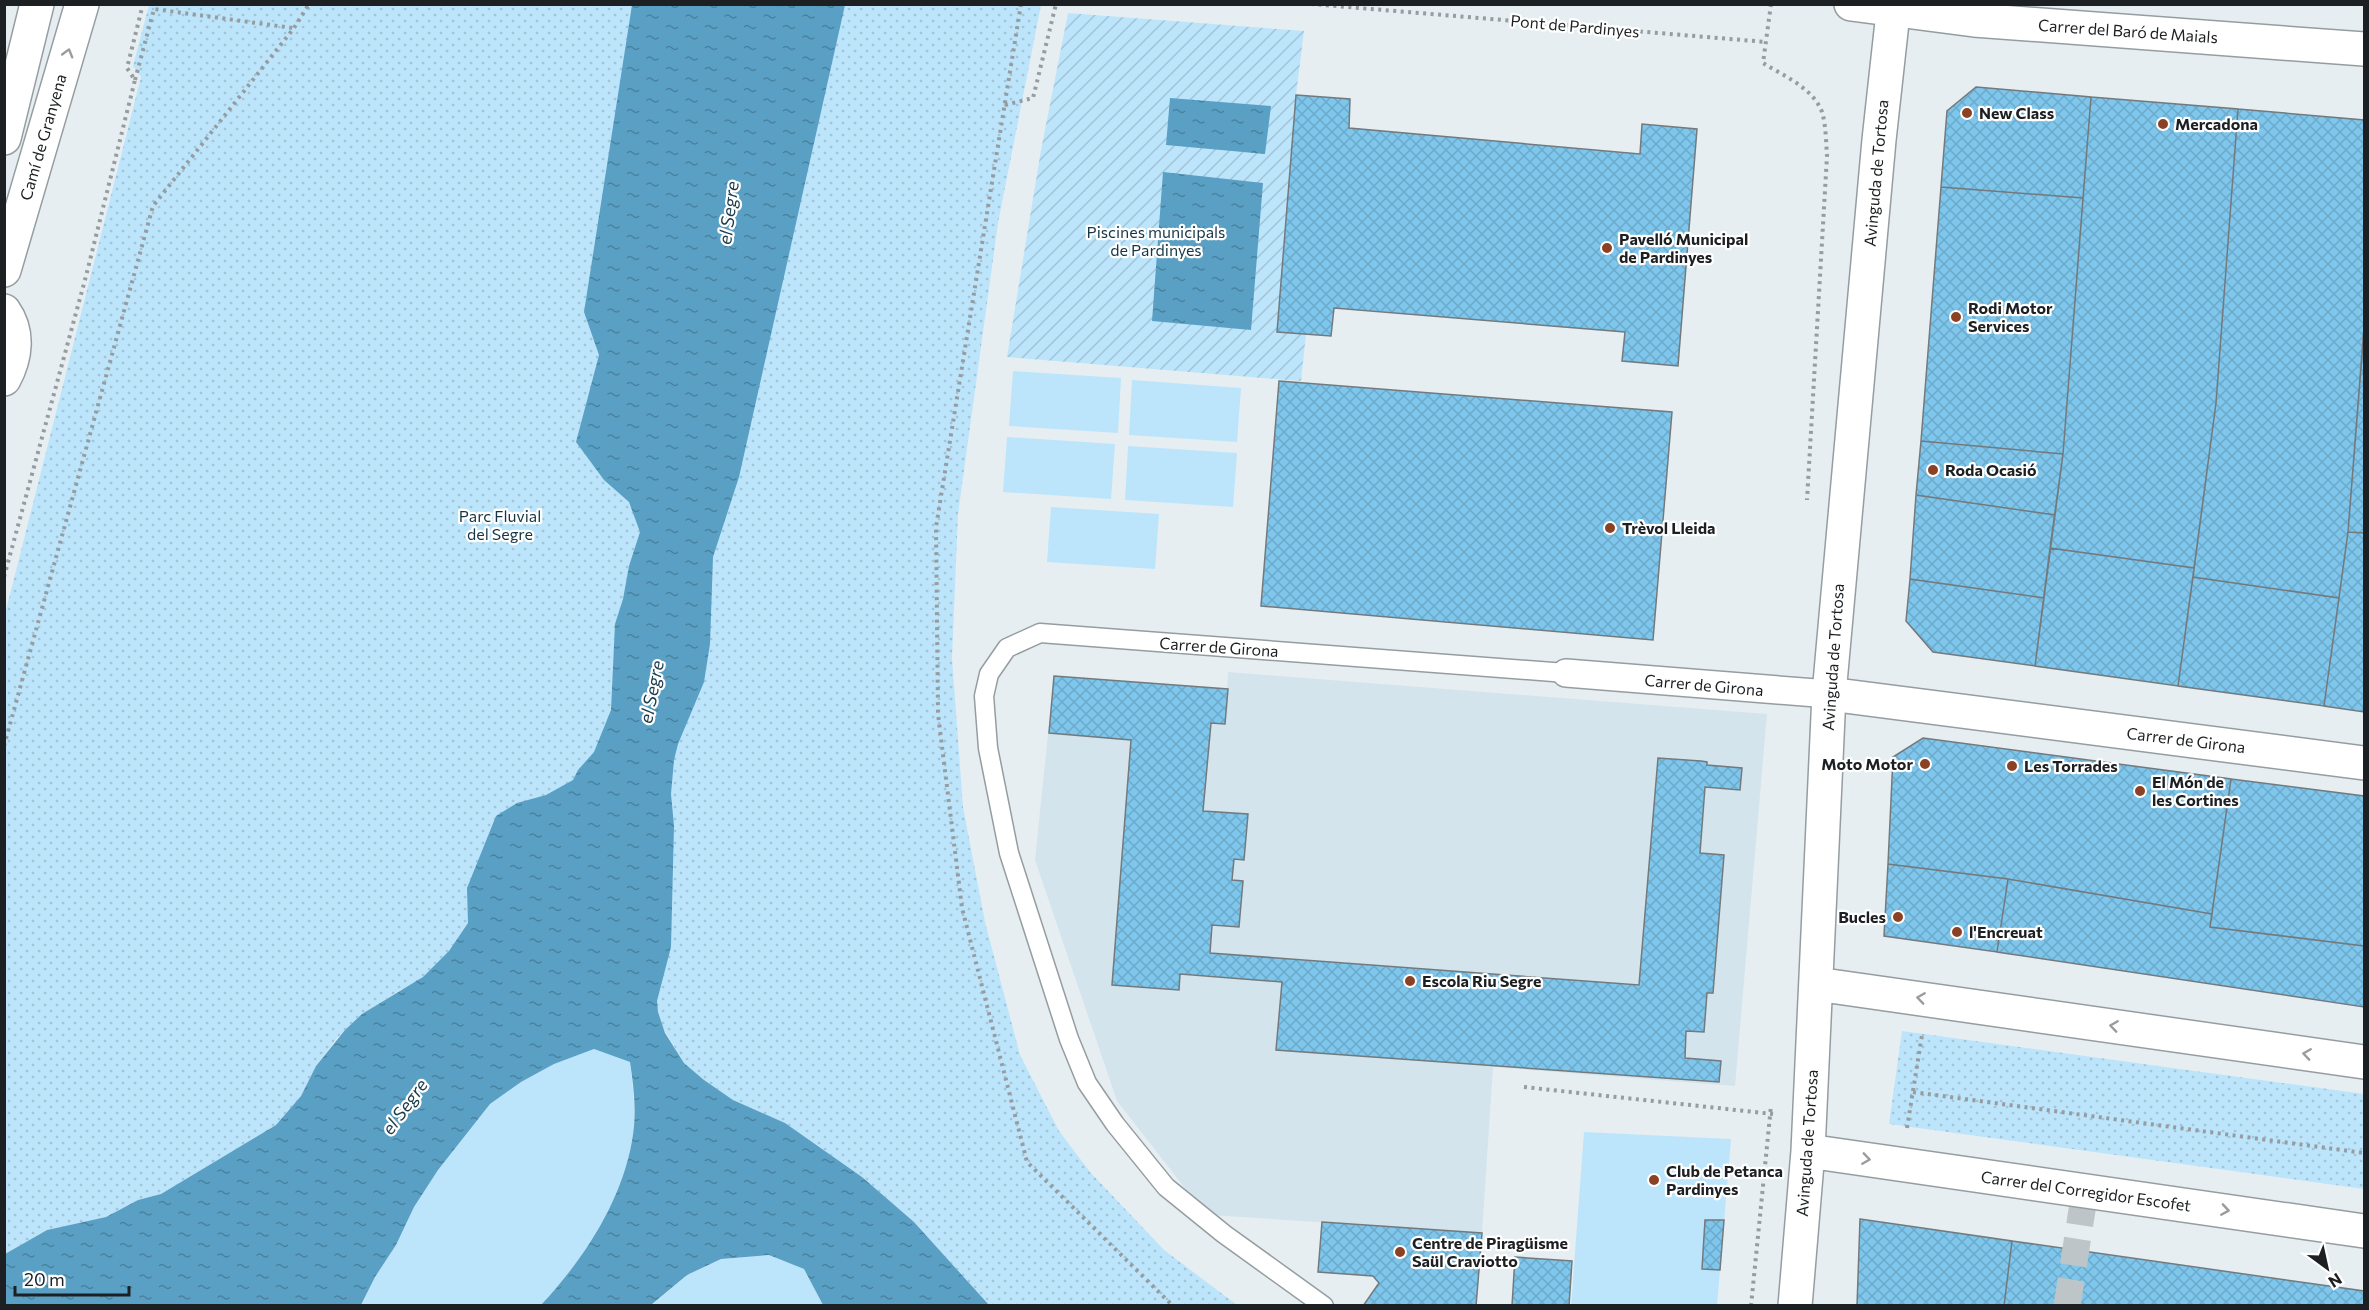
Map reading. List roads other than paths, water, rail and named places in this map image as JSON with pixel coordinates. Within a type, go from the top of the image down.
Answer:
[{"type":"street","points":[[4,138],[37,4]]},
{"type":"street","name":"Camí de Granyena","points":[[4,270],[82,4]]},
{"type":"street","points":[[1851,4],[1892,7]]},
{"type":"street","name":"Carrer del Baró de Maials","points":[[1892,7],[1982,20],[2364,49]]},
{"type":"street","name":"Avinguda de Tortosa","points":[[1796,1305],[1808,1151],[1829,694],[1892,7]]},
{"type":"street","points":[[4,311],[14,332],[15,350],[11,368],[4,379]]},
{"type":"street","name":"Carrer de Girona","points":[[1566,673],[1829,694],[2364,763]]},
{"type":"street","points":[[1816,984],[2364,1062]]},
{"type":"street","name":"Carrer del Corregidor Escofet","points":[[1808,1151],[2364,1231]]},
{"type":"lane","name":"Carrer de Girona","points":[[1324,1305],[1224,1234],[1166,1187],[1114,1124],[1087,1083],[1069,1039],[1009,853],[988,748],[984,696],[989,674],[1007,648],[1040,633],[1566,673]]},
{"type":"water","name":"el Segre","points":[[632,5],[845,5],[739,477],[713,557],[710,644],[704,682],[678,744],[674,760],[671,794],[674,826],[671,947],[657,1001],[658,1012],[665,1033],[684,1063],[733,1100],[785,1123],[862,1177],[914,1222],[989,1305],[823,1305],[804,1269],[769,1255],[721,1259],[687,1275],[651,1305],[541,1305],[557,1288],[598,1229],[619,1186],[632,1141],[634,1101],[630,1062],[594,1049],[554,1064],[521,1082],[490,1104],[438,1170],[414,1207],[396,1245],[375,1277],[361,1305],[5,1305],[5,1254],[47,1230],[106,1217],[138,1200],[161,1194],[276,1125],[301,1096],[316,1066],[345,1030],[362,1014],[423,977],[449,951],[468,923],[467,888],[496,816],[517,803],[546,795],[573,780],[578,770],[594,752],[611,710],[615,624],[640,532],[629,502],[604,480],[576,442],[599,355],[584,312]]},
{"type":"water","points":[[1170,98],[1271,106],[1265,154],[1166,145]]},
{"type":"water","points":[[1163,172],[1263,183],[1251,330],[1152,321]]},
{"type":"tunnel","points":[[2067,1306],[2085,1191]]},
{"type":"place","name":"New Class","points":[[1967,113]]},
{"type":"place","name":"Mercadona","points":[[2163,124]]},
{"type":"place","name":"Pavelló Municipal de Pardinyes","points":[[1607,248]]},
{"type":"place","name":"Rodi Motor Services","points":[[1956,317]]},
{"type":"place","name":"Roda Ocasió","points":[[1933,470]]},
{"type":"place","name":"Trèvol Lleida","points":[[1610,528]]},
{"type":"place","name":"Moto Motor","points":[[1925,764]]},
{"type":"place","name":"Les Torrades","points":[[2012,766]]},
{"type":"place","name":"El Món de les Cortines","points":[[2140,791]]},
{"type":"place","name":"Bucles","points":[[1898,917]]},
{"type":"place","name":"l'Encreuat","points":[[1957,932]]},
{"type":"place","name":"Escola Riu Segre","points":[[1410,981]]},
{"type":"place","name":"Club de Petanca Pardinyes","points":[[1654,1180]]},
{"type":"place","name":"Centre de Piragüisme Saül Craviotto","points":[[1400,1252]]},
{"type":"park label","name":"Piscines municipals de Pardinyes","points":[[1156,241]]},
{"type":"park label","name":"Parc Fluvial del Segre","points":[[500,525]]}]
